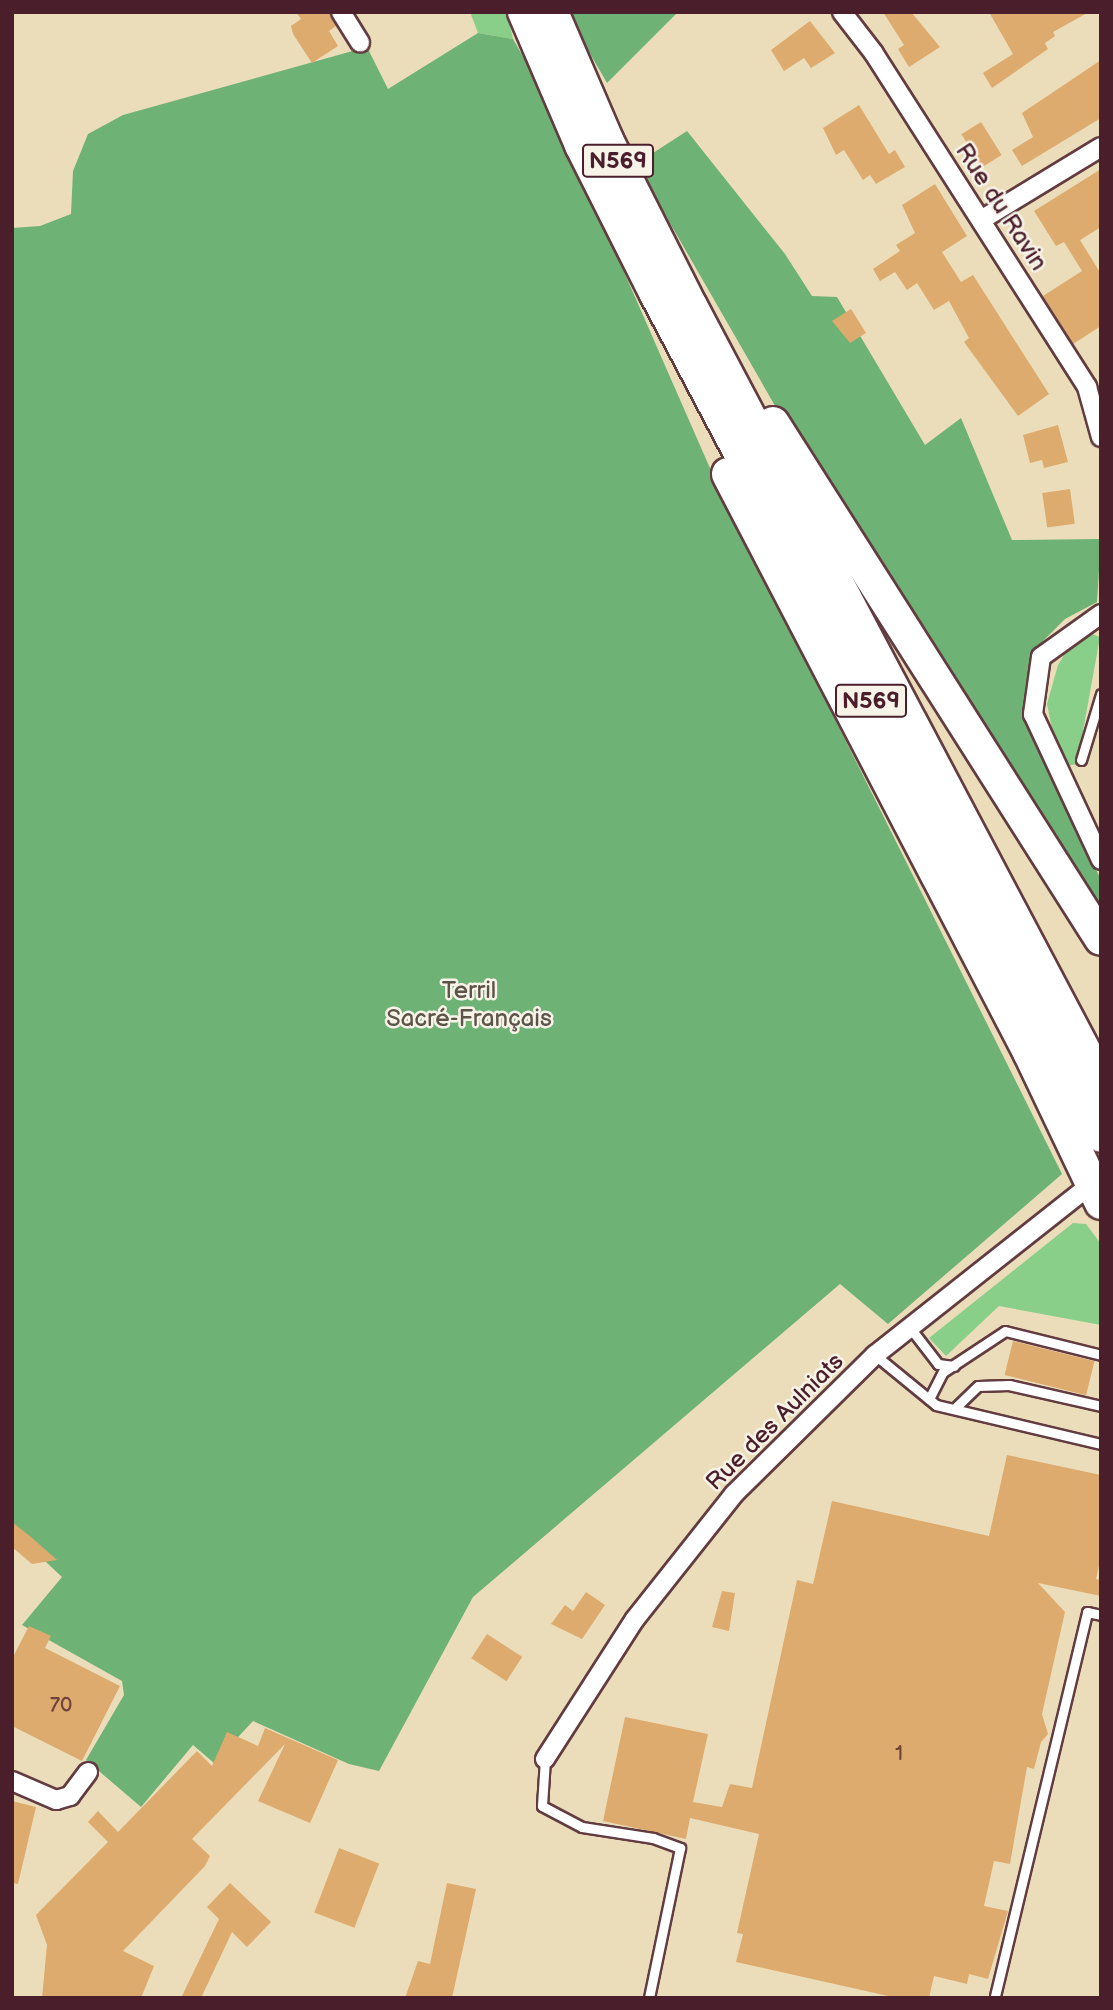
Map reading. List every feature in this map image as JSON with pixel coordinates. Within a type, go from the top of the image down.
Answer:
[{"type":"highway","name":"N569","points":[[524,12],[581,145],[656,294],[1094,1095]]},
{"type":"highway","name":"N569","points":[[552,12],[608,142],[1094,1095],[1101,1136]]},
{"type":"highway","points":[[656,294],[676,368],[755,529],[1018,1031],[1097,1188]]},
{"type":"highway","points":[[691,306],[753,391],[1101,939]]},
{"type":"street","points":[[341,12],[360,43]]},
{"type":"street","name":"Rue du Ravin","points":[[842,12],[873,52],[1087,387],[1101,437]]},
{"type":"street","points":[[981,220],[1101,147]]},
{"type":"street","points":[[1101,614],[1041,657],[1033,714],[1101,860]]},
{"type":"street","name":"Rue des Aulniats","points":[[545,1759],[635,1619],[734,1494],[876,1355],[1097,1188]]},
{"type":"street","points":[[12,1781],[56,1800],[70,1796],[88,1772]]},
{"type":"lane","points":[[1081,760],[1101,694]]},
{"type":"lane","points":[[911,1329],[938,1364],[954,1366]]},
{"type":"lane","points":[[929,1399],[943,1373],[1005,1331],[1101,1355]]},
{"type":"lane","points":[[876,1355],[929,1399],[954,1409],[1101,1444]]},
{"type":"lane","points":[[954,1409],[978,1386],[1009,1384],[1101,1406]]},
{"type":"lane","points":[[995,1996],[1087,1612],[1101,1615]]},
{"type":"lane","points":[[545,1759],[542,1806],[582,1827],[653,1838],[680,1848],[649,1998]]},
{"type":"green space","points":[[470,12],[507,12],[513,39],[478,33]]},
{"type":"green space","points":[[566,12],[678,12],[607,83]]},
{"type":"green space","name":"Terril Sacré-Français","points":[[478,33],[513,39],[550,103],[713,475],[1062,1174],[888,1324],[840,1284],[473,1597],[379,1771],[349,1764],[253,1721],[214,1763],[193,1745],[141,1807],[86,1760],[124,1695],[122,1681],[22,1625],[62,1577],[12,1530],[12,228],[40,226],[71,214],[73,171],[88,134],[123,115],[367,47],[388,89]]},
{"type":"green space","points":[[687,131],[785,254],[812,296],[837,297],[925,445],[961,418],[1012,540],[1101,539],[1097,602],[1065,619],[1043,641],[1025,688],[1043,758],[1101,880],[1101,918],[972,704],[820,484],[636,164]]},
{"type":"green space","points":[[1086,632],[1100,637],[1077,764],[1067,766],[1057,754],[1047,704],[1058,665],[1074,638]]},
{"type":"green space","points":[[1073,1223],[1086,1224],[1101,1244],[1101,1325],[999,1306],[946,1356],[929,1338]]},
{"type":"building","points":[[296,12],[330,12],[336,26],[329,31],[338,46],[312,63],[293,34],[291,26],[301,19]]},
{"type":"building","points":[[883,12],[911,12],[940,47],[909,67],[898,49],[904,45]]},
{"type":"building","points":[[989,12],[1089,12],[1053,32],[1055,36],[1045,43],[1048,49],[992,88],[983,73],[1013,54]]},
{"type":"building","points":[[810,21],[835,53],[811,68],[804,58],[784,71],[771,50]]},
{"type":"building","points":[[1101,60],[1101,118],[1022,166],[1012,150],[1033,137],[1022,113]]},
{"type":"building","points":[[859,105],[889,154],[895,150],[905,167],[876,184],[870,175],[863,180],[844,150],[836,155],[823,128]]},
{"type":"building","points":[[981,122],[1002,155],[982,167],[961,134]]},
{"type":"building","points":[[1101,169],[1101,227],[1080,240],[1101,274],[1101,326],[1073,344],[1043,296],[1082,271],[1064,242],[1056,246],[1034,211]]},
{"type":"building","points":[[935,184],[967,236],[942,252],[961,282],[973,275],[1049,394],[1018,416],[964,342],[969,338],[949,301],[934,310],[917,283],[907,290],[895,272],[880,281],[873,269],[900,251],[896,245],[915,233],[902,205]]},
{"type":"building","points":[[851,309],[866,333],[850,343],[832,321]]},
{"type":"building","points":[[1058,425],[1068,462],[1044,468],[1042,460],[1030,463],[1023,435]]},
{"type":"building","points":[[1070,489],[1075,524],[1047,528],[1042,493]]},
{"type":"building","points":[[1013,1341],[1095,1361],[1086,1395],[1005,1375]]},
{"type":"building","points":[[1007,1455],[1101,1475],[1101,1557],[1096,1579],[1101,1580],[1101,1596],[1038,1583],[1065,1612],[1042,1714],[1048,1734],[1041,1742],[1034,1769],[1027,1767],[1010,1864],[994,1861],[984,1906],[1008,1911],[988,1979],[969,1974],[967,1984],[934,1976],[929,1998],[897,1998],[736,1962],[743,1934],[737,1933],[759,1834],[690,1818],[686,1839],[603,1821],[625,1717],[708,1734],[693,1802],[722,1807],[730,1784],[752,1788],[797,1580],[813,1584],[832,1501],[989,1536]]},
{"type":"building","points":[[12,1522],[57,1560],[32,1564],[12,1547]]},
{"type":"building","points":[[722,1591],[735,1593],[729,1631],[712,1627]]},
{"type":"building","points":[[586,1592],[605,1605],[582,1639],[551,1624],[565,1605],[573,1611]]},
{"type":"building","points":[[29,1626],[51,1636],[45,1648],[120,1686],[82,1761],[12,1726],[12,1659]]},
{"type":"building","points":[[487,1634],[522,1657],[506,1681],[471,1658]]},
{"type":"building","points":[[265,1728],[338,1760],[310,1823],[258,1801],[285,1744],[192,1839],[210,1856],[205,1866],[123,1951],[154,1966],[141,1998],[42,1998],[47,1945],[36,1915],[108,1842],[88,1822],[98,1811],[118,1832],[197,1751],[212,1766],[227,1732],[258,1746]]},
{"type":"building","points":[[12,1801],[36,1807],[18,1884],[12,1883]]},
{"type":"building","points":[[339,1848],[379,1863],[354,1928],[314,1912]]},
{"type":"building","points":[[230,1883],[271,1922],[247,1947],[232,1932],[201,1998],[181,1998],[219,1919],[207,1907]]},
{"type":"building","points":[[447,1883],[476,1889],[452,1998],[405,1998],[418,1961],[430,1964]]}]
